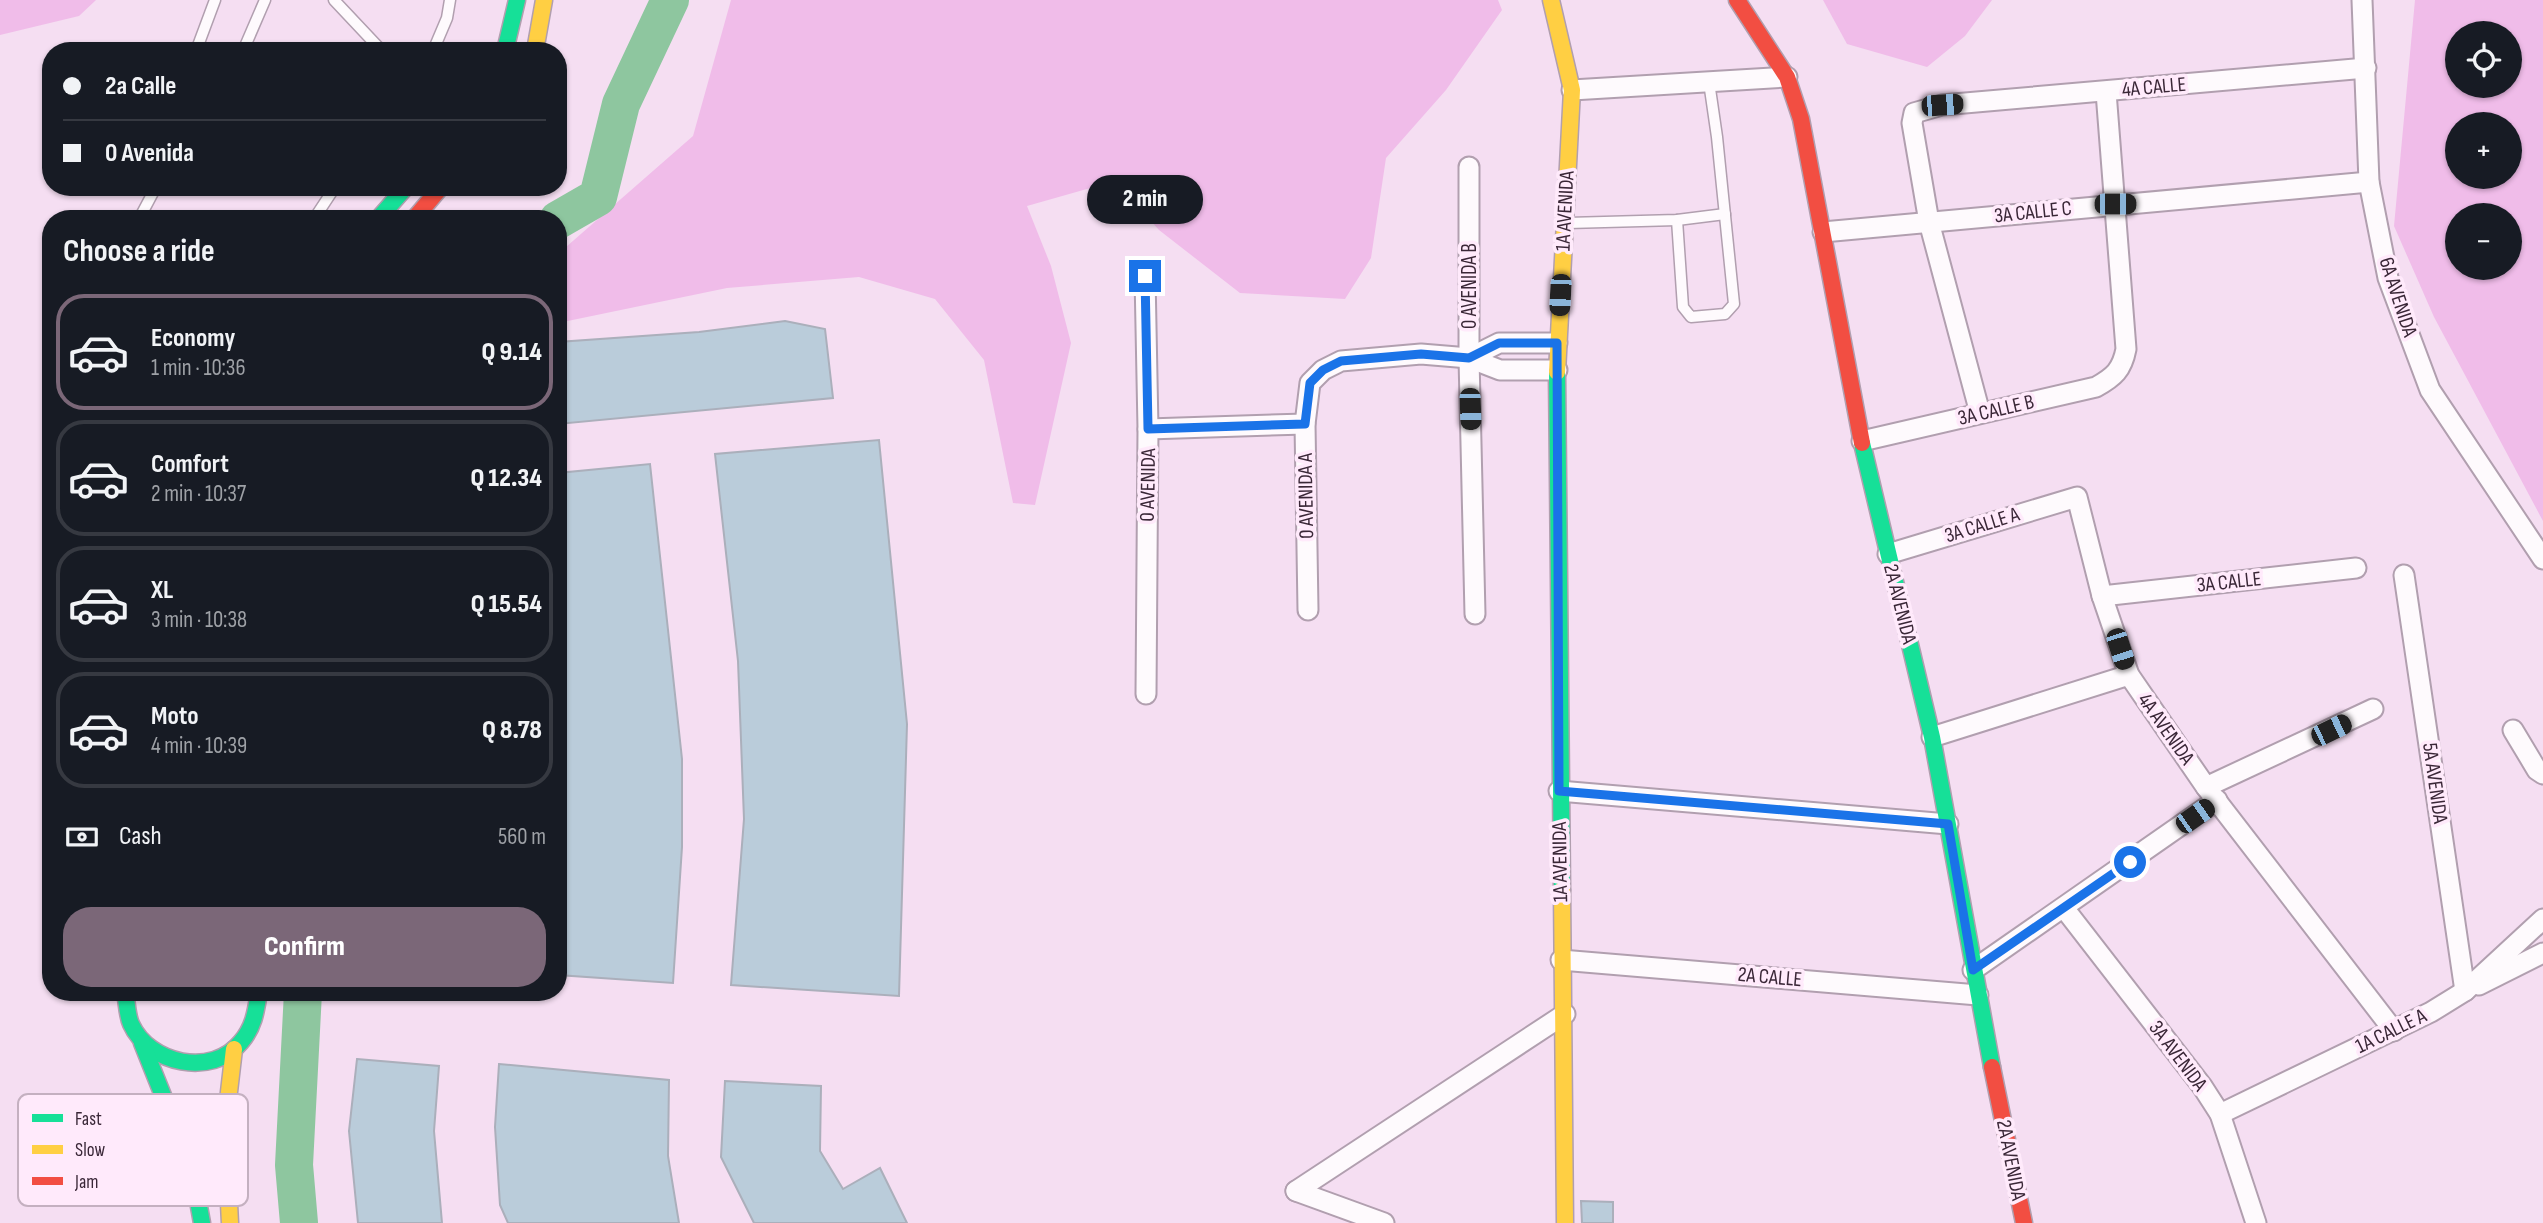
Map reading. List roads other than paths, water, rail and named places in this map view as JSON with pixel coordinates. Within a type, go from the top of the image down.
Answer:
[{"type":"street","points":[[507,42],[517,0]]},
{"type":"street","points":[[537,42],[544,0]]},
{"type":"street","name":"1A AVENIDA","points":[[1550,0],[1572,90],[1557,343],[1565,1223]]},
{"type":"street","name":"2A AVENIDA","points":[[1737,0],[1787,78],[1801,119],[1862,441],[1932,737],[1973,970],[2024,1223]]},
{"type":"street","name":"6A AVENIDA","points":[[2362,0],[2369,182],[2388,278],[2430,390],[2543,559]]},
{"type":"street","name":"4A CALLE","points":[[1929,222],[1912,123],[1914,113],[1942,105],[2365,68]]},
{"type":"street","points":[[1572,90],[1787,78]]},
{"type":"street","points":[[2106,92],[2115,204]]},
{"type":"street","name":"0 AVENIDA B","points":[[1469,167],[1469,358],[1475,614]]},
{"type":"street","name":"3A CALLE C","points":[[1823,232],[2369,182]]},
{"type":"street","points":[[386,210],[398,196]]},
{"type":"street","points":[[422,210],[433,196]]},
{"type":"street","name":"3A CALLE B","points":[[1862,441],[2096,387],[2113,377],[2123,366],[2126,349],[2115,204]]},
{"type":"street","points":[[1929,222],[1980,413]]},
{"type":"street","name":"0 AVENIDA","points":[[1145,276],[1148,429],[1146,694]]},
{"type":"street","points":[[1469,358],[1499,343],[1557,343]]},
{"type":"street","name":"0 AVENIDA A","points":[[1308,610],[1305,424],[1310,383],[1323,370],[1341,361],[1421,354],[1469,358]]},
{"type":"street","points":[[1469,358],[1500,370],[1557,370]]},
{"type":"street","points":[[1148,429],[1305,424]]},
{"type":"street","name":"3A CALLE A","points":[[1888,554],[2077,497]]},
{"type":"street","name":"4A AVENIDA","points":[[2077,497],[2102,596],[2129,675],[2212,793],[2394,1031]]},
{"type":"street","name":"3A CALLE","points":[[2102,596],[2356,568]]},
{"type":"street","name":"5A AVENIDA","points":[[2404,575],[2465,991]]},
{"type":"street","points":[[1932,737],[2129,675]]},
{"type":"street","points":[[1973,970],[2064,908],[2212,793],[2225,776],[2288,750],[2373,709]]},
{"type":"street","points":[[2513,730],[2537,769],[2543,774]]},
{"type":"street","points":[[1559,791],[1948,824]]},
{"type":"street","name":"3A AVENIDA","points":[[2064,908],[2202,1086],[2220,1114],[2256,1223]]},
{"type":"street","name":"1A CALLE A","points":[[2220,1114],[2394,1031],[2465,991],[2543,919]]},
{"type":"street","points":[[2465,991],[2543,953]]},
{"type":"street","name":"2A CALLE","points":[[1562,960],[1978,995]]},
{"type":"street","points":[[127,1001],[131,1026],[142,1042],[163,1094]]},
{"type":"street","points":[[142,1042],[169,1060],[184,1064],[216,1060],[234,1049],[255,1023],[258,1001]]},
{"type":"street","points":[[1384,1223],[1296,1191],[1564,1014]]},
{"type":"street","points":[[229,1094],[234,1049]]},
{"type":"lane","points":[[199,42],[215,0]]},
{"type":"lane","points":[[247,42],[265,0]]},
{"type":"lane","points":[[334,0],[374,42]]},
{"type":"lane","points":[[437,42],[447,18],[450,0]]},
{"type":"lane","points":[[1677,220],[1683,307],[1691,317],[1726,314],[1734,304],[1709,82]]},
{"type":"lane","points":[[1564,223],[1677,220],[1725,214]]},
{"type":"waterway","points":[[567,215],[598,197],[621,104],[670,0]]},
{"type":"waterway","points":[[299,1223],[294,1165],[303,1001]]}]
